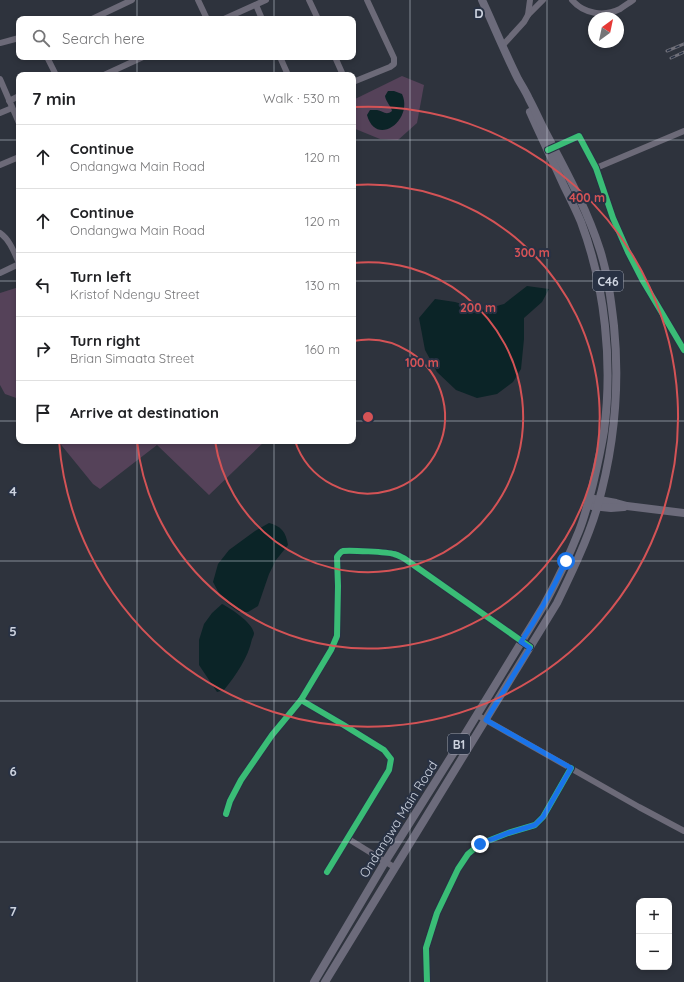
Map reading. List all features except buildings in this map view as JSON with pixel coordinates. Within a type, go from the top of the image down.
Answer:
[{"type":"main road","name":"C46","points":[[482,0],[551,149],[592,255],[606,337],[607,366],[604,431],[588,502]]},
{"type":"main road","name":"C46","points":[[551,149],[572,182],[593,229],[606,268],[609,286],[615,337],[616,394],[613,432],[598,504]]},
{"type":"main road","points":[[588,502],[611,508],[626,506],[684,513]]},
{"type":"main road","name":"Ondangwa Main Road","points":[[314,982],[385,862],[544,605],[557,581],[580,530],[588,502]]},
{"type":"main road","name":"Ondangwa Main Road","points":[[325,982],[557,603],[586,540],[598,504]]},
{"type":"street","points":[[98,16],[132,0]]},
{"type":"street","points":[[198,0],[206,16]]},
{"type":"street","points":[[231,16],[266,0]]},
{"type":"street","points":[[309,0],[317,16]]},
{"type":"street","points":[[356,81],[394,64],[394,58],[367,0]]},
{"type":"street","points":[[528,15],[530,0]]},
{"type":"street","points":[[503,45],[524,22],[528,15],[543,0]]},
{"type":"street","points":[[572,0],[577,6],[597,13],[607,13],[619,10],[634,0]]},
{"type":"street","points":[[256,5],[261,16]]},
{"type":"street","points":[[0,43],[16,39]]},
{"type":"street","points":[[48,60],[54,72]]},
{"type":"street","points":[[110,72],[136,60]]},
{"type":"street","points":[[281,60],[287,72]]},
{"type":"street","points":[[336,60],[342,72]]},
{"type":"street","points":[[0,79],[16,117]]},
{"type":"street","points":[[9,101],[16,98]]},
{"type":"street","points":[[0,113],[12,108]]},
{"type":"street","points":[[596,168],[684,131]]},
{"type":"street","points":[[551,149],[579,136],[596,168],[613,218],[628,252],[643,281],[684,350]]},
{"type":"street","points":[[0,165],[16,158]]},
{"type":"street","points":[[0,233],[5,236],[16,257]]},
{"type":"street","points":[[0,273],[16,265]]},
{"type":"street","points":[[226,814],[230,801],[242,780],[272,735],[300,700],[331,650],[336,636],[337,557],[341,552],[357,551],[393,553],[405,559],[530,648]]},
{"type":"street","points":[[300,700],[384,750],[391,759],[389,770],[326,872]]},
{"type":"street","points":[[477,715],[639,807],[682,829],[684,822]]},
{"type":"street","points":[[427,982],[426,948],[437,913],[458,869],[468,854],[480,844],[508,833],[535,825],[543,817],[571,768]]},
{"type":"street","points":[[347,838],[394,868]]},
{"type":"shaded area","points":[[402,76],[424,85],[417,123],[398,140],[380,139],[356,129],[356,99]]},
{"type":"shaded area","points":[[388,91],[394,91],[402,94],[404,104],[403,113],[399,121],[392,127],[385,130],[378,129],[372,125],[367,115],[370,110],[377,110],[386,113],[392,111],[385,96]]},
{"type":"shaded area","points":[[527,286],[549,289],[542,302],[524,318],[524,339],[521,369],[513,382],[497,394],[477,398],[456,390],[437,372],[425,350],[419,318],[435,299],[455,302],[482,310],[504,304]]},
{"type":"shaded area","points":[[16,288],[16,398],[5,394],[0,385],[0,293]]},
{"type":"shaded area","points":[[60,444],[262,444],[209,495],[157,445],[100,489],[93,484]]},
{"type":"shaded area","points":[[269,523],[282,530],[286,536],[288,545],[276,560],[269,574],[258,606],[248,612],[239,612],[221,597],[213,582],[218,564],[229,550],[255,531]]},
{"type":"shaded area","points":[[222,604],[245,620],[252,629],[254,635],[245,660],[224,690],[217,692],[199,665],[199,640],[204,624],[212,613]]},
{"type":"railway","points":[[667,51],[684,44]]},
{"type":"railway","points":[[671,58],[684,52]]},
{"type":"cycle path","points":[[548,150],[579,136],[596,168],[613,218],[628,252],[643,281],[684,350]]},
{"type":"cycle path","points":[[226,814],[230,801],[241,780],[272,735],[301,700],[331,650],[337,636],[337,557],[342,551],[390,553],[400,556],[530,647]]},
{"type":"cycle path","points":[[301,700],[384,750],[391,759],[389,770],[327,872]]},
{"type":"cycle path","points":[[427,982],[426,948],[437,913],[458,869],[468,854],[480,844],[508,833],[535,825],[543,817],[571,768]]},
{"type":"route","points":[[480,844],[508,833],[535,825],[543,817],[571,768],[486,720],[530,648],[521,642],[544,605],[566,561]]}]
